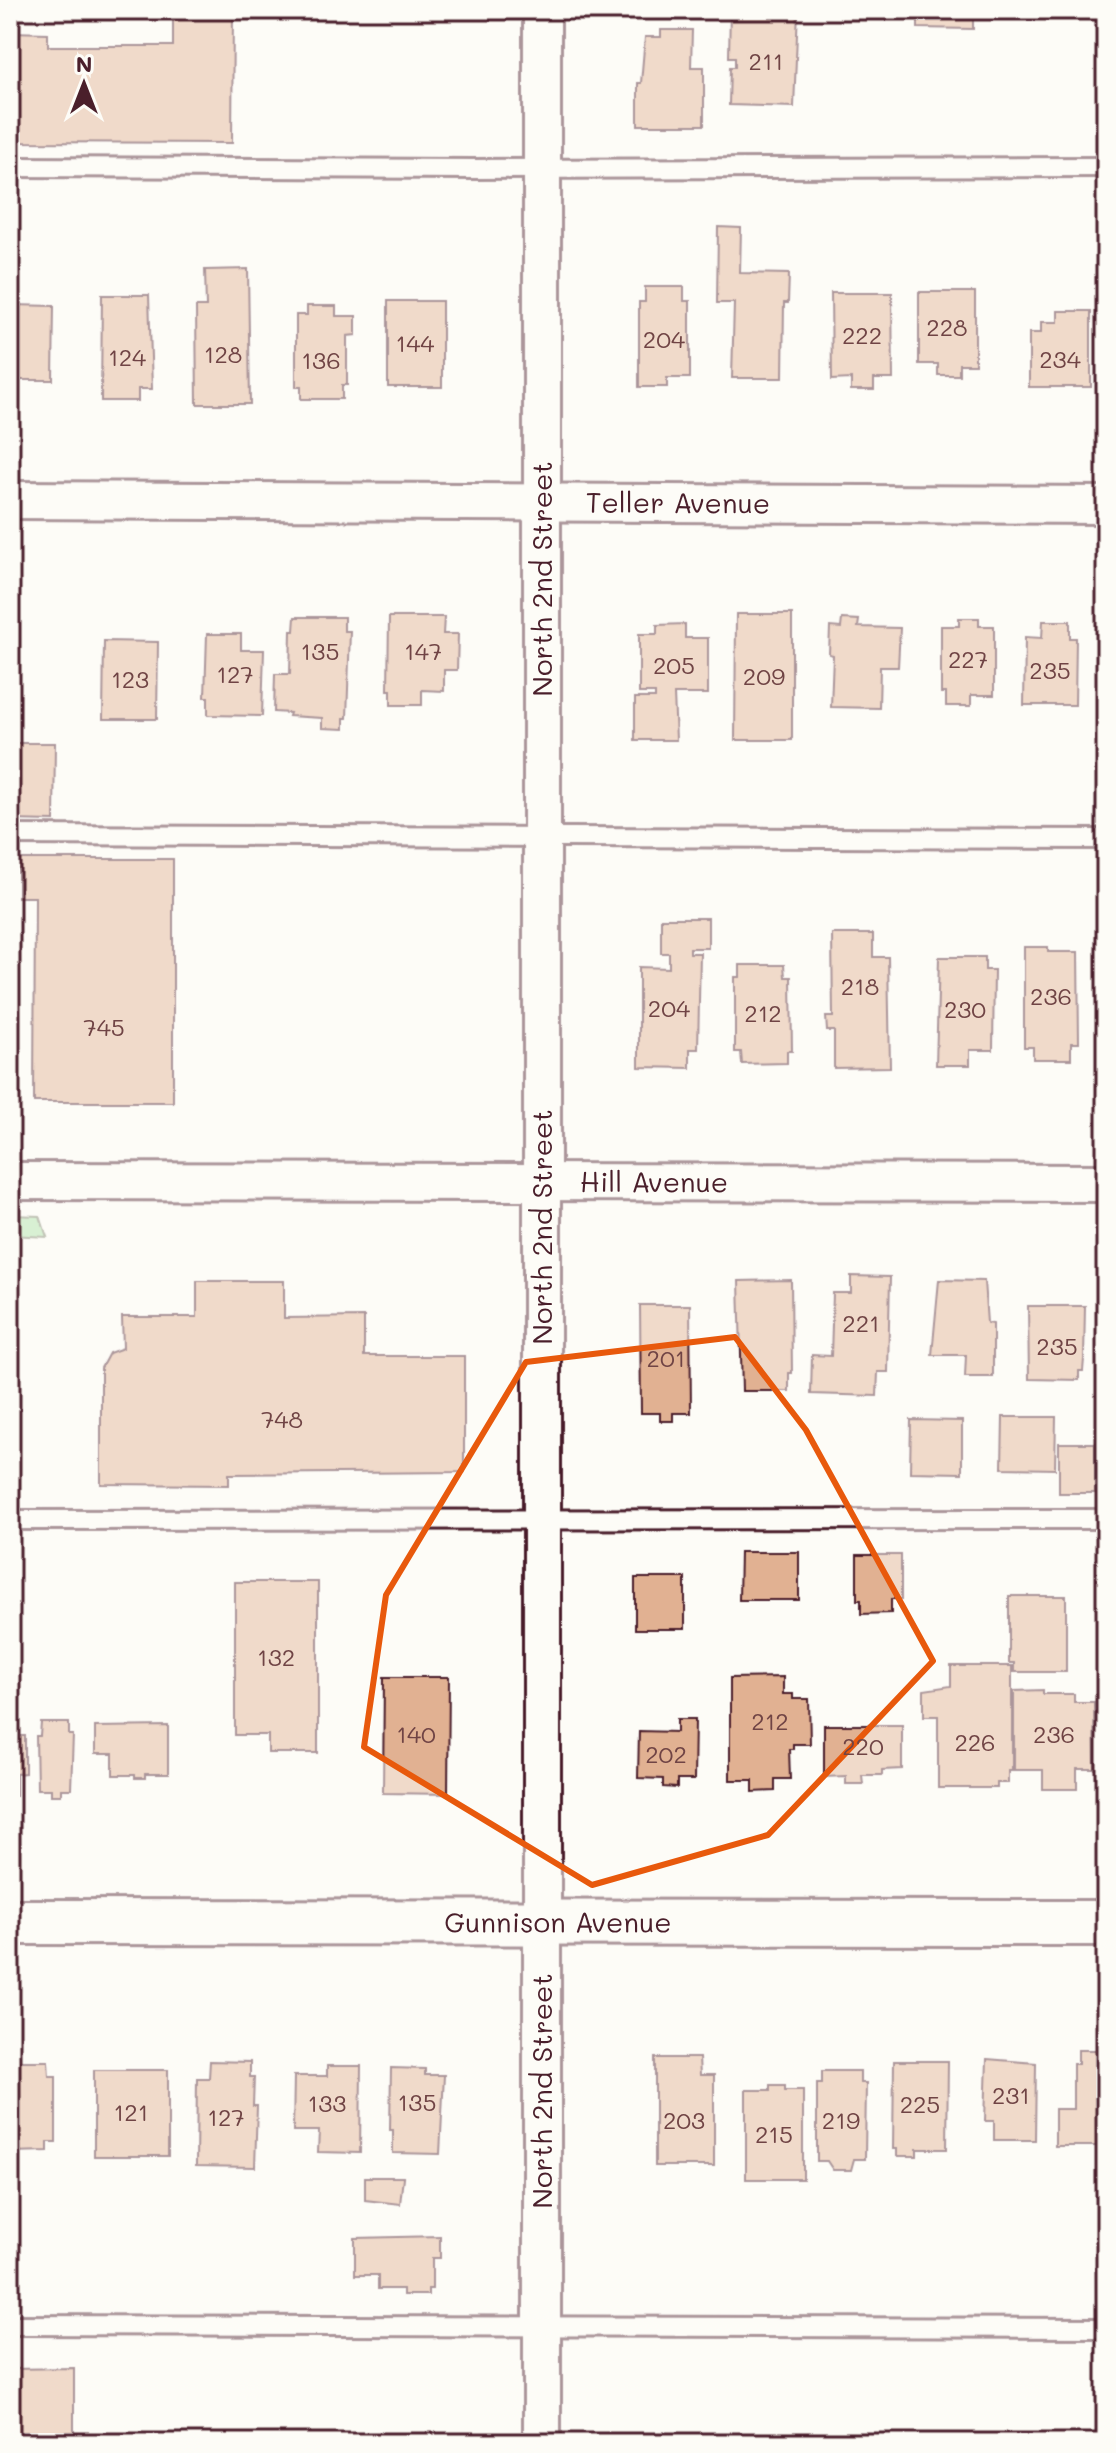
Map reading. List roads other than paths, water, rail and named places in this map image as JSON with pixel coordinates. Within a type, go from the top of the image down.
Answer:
[{"type":"street","name":"North 2nd Street","points":[[542,10],[542,2443]]},
{"type":"street","name":"Teller Avenue","points":[[10,500],[1106,505]]},
{"type":"street","name":"Hill Avenue","points":[[10,1181],[1106,1183]]},
{"type":"street","name":"Gunnison Avenue","points":[[10,1922],[1106,1923]]},
{"type":"lane","points":[[10,167],[1106,167]]},
{"type":"lane","points":[[10,835],[1106,839]]},
{"type":"lane","points":[[10,1520],[1106,1519]]},
{"type":"lane","points":[[10,2325],[1106,2328]]}]
